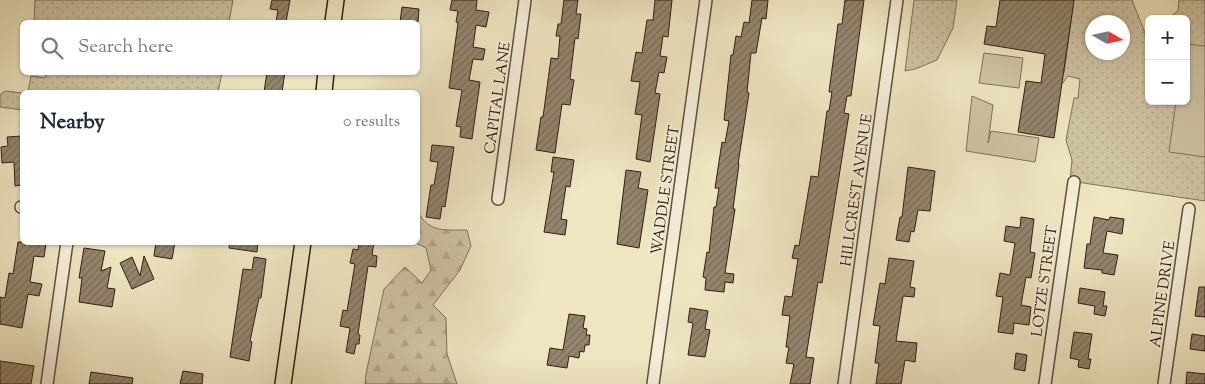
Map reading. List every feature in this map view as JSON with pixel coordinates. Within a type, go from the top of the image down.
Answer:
[{"type":"main road","points":[[333,20],[336,0]]},
{"type":"main road","points":[[324,90],[326,75]]},
{"type":"main road","points":[[283,384],[303,245]]},
{"type":"street","name":"CAPITAL LANE","points":[[498,199],[526,0]]},
{"type":"street","name":"WADDLE STREET","points":[[652,384],[706,0]]},
{"type":"street","name":"HILLCREST AVENUE","points":[[844,384],[897,0]]},
{"type":"street","name":"LOTZE STREET","points":[[1044,384],[1074,182]]},
{"type":"street","name":"ALPINE DRIVE","points":[[1164,384],[1189,209]]},
{"type":"street","points":[[47,384],[67,245]]},
{"type":"green space","points":[[35,0],[233,0],[229,20],[34,20]]},
{"type":"green space","points":[[914,0],[957,0],[953,28],[937,60],[905,71]]},
{"type":"green space","points":[[1074,0],[1132,0],[1145,33],[1145,105],[1190,105],[1190,15],[1172,15],[1178,11],[1179,0],[1205,0],[1205,201],[1070,181],[1072,160],[1066,140],[1074,98],[1078,98],[1080,79],[1068,76],[1062,84],[1047,82],[1064,73]]},
{"type":"green space","points":[[1190,44],[1205,46],[1205,157],[1169,152],[1175,105],[1190,105]]},
{"type":"green space","points":[[984,53],[1023,58],[1019,88],[979,83]]},
{"type":"green space","points":[[46,75],[222,75],[218,90],[28,90],[31,76],[45,78]]},
{"type":"green space","points":[[5,91],[20,93],[20,110],[0,107],[0,95]]},
{"type":"green space","points":[[972,96],[993,105],[988,143],[991,131],[1039,138],[1035,162],[966,151]]},
{"type":"green space","points":[[420,216],[427,224],[439,229],[467,230],[471,246],[460,270],[433,305],[446,318],[447,354],[457,384],[365,384],[384,289],[405,267],[422,283],[431,270],[426,248],[420,245]]},
{"type":"building","points":[[272,0],[290,0],[286,20],[276,20],[278,10],[270,9]]},
{"type":"building","points":[[452,0],[477,0],[476,10],[489,12],[486,27],[476,25],[473,47],[485,49],[483,60],[473,59],[469,80],[480,82],[472,139],[460,137],[461,127],[456,126],[462,90],[449,88],[458,23],[456,22],[458,11],[450,10]]},
{"type":"building","points":[[564,0],[578,0],[576,14],[581,14],[578,39],[575,38],[570,79],[574,80],[570,105],[562,104],[555,153],[536,150],[541,117],[543,117],[551,58],[558,59],[560,36],[556,36],[558,24],[561,24]]},
{"type":"building","points":[[655,0],[672,0],[668,37],[663,36],[660,56],[667,57],[664,73],[659,72],[655,93],[660,94],[650,162],[636,159],[642,115],[635,114],[640,82],[631,81],[636,52],[642,53],[647,20],[653,20]]},
{"type":"building","points":[[752,0],[768,0],[766,19],[762,18],[756,53],[751,53],[747,92],[749,93],[738,164],[733,209],[735,209],[725,273],[734,274],[733,283],[725,282],[724,292],[705,290],[706,278],[703,277],[707,252],[709,253],[714,207],[716,207],[719,188],[715,188],[722,142],[725,143],[729,121],[724,120],[731,55],[733,55],[736,36],[741,37],[744,22],[749,23]]},
{"type":"building","points":[[845,0],[864,0],[851,96],[847,96],[844,113],[849,114],[822,283],[818,282],[806,357],[814,358],[810,384],[790,384],[794,364],[786,363],[789,347],[786,347],[790,316],[782,315],[785,296],[792,297],[798,259],[792,258],[795,245],[799,246],[811,176],[818,177],[827,111],[829,111],[832,92],[829,92],[838,24],[842,24]]},
{"type":"building","points":[[1000,0],[1074,0],[1054,138],[1018,132],[1026,81],[1041,83],[1045,54],[984,44],[987,26],[996,27]]},
{"type":"building","points":[[402,7],[419,9],[418,20],[400,20]]},
{"type":"building","points":[[267,75],[285,75],[282,90],[264,90]]},
{"type":"building","points":[[20,136],[20,185],[15,186],[14,162],[2,163],[1,147],[8,146],[7,137]]},
{"type":"building","points":[[432,145],[454,147],[445,207],[442,206],[440,219],[426,217],[431,185],[434,185],[438,162],[430,161]]},
{"type":"building","points":[[553,157],[574,160],[570,187],[566,186],[561,219],[567,220],[565,235],[544,232],[554,172],[551,172]]},
{"type":"building","points":[[908,167],[935,171],[930,211],[918,210],[914,232],[911,231],[909,242],[896,240],[900,217],[902,217]]},
{"type":"building","points":[[626,170],[641,172],[638,188],[648,190],[639,248],[617,244]]},
{"type":"building","points":[[1021,217],[1034,219],[1030,252],[1035,253],[1031,278],[1026,277],[1021,305],[1031,307],[1029,325],[1014,323],[1013,334],[998,332],[1003,297],[996,296],[1000,273],[1010,275],[1015,243],[1004,241],[1006,226],[1020,228]]},
{"type":"building","points":[[1094,217],[1109,220],[1110,217],[1124,219],[1122,234],[1107,231],[1103,253],[1118,255],[1114,275],[1102,273],[1102,270],[1084,268],[1087,244],[1090,244]]},
{"type":"building","points":[[18,242],[20,242],[20,245],[46,245],[44,257],[34,256],[30,282],[42,284],[39,296],[28,294],[22,328],[0,324],[0,297],[5,298],[9,273],[13,274]]},
{"type":"building","points":[[156,245],[174,245],[172,259],[154,256]]},
{"type":"building","points":[[230,245],[258,245],[257,252],[229,248]]},
{"type":"building","points":[[359,245],[374,245],[372,255],[377,256],[376,267],[368,266],[358,334],[360,335],[359,344],[356,344],[354,354],[346,352],[350,328],[340,326],[343,310],[347,311],[355,264],[350,263],[353,249],[358,250]]},
{"type":"building","points":[[84,248],[105,251],[101,271],[111,267],[107,288],[115,289],[112,307],[79,302],[82,278],[79,278]]},
{"type":"building","points":[[144,256],[154,279],[132,289],[120,263],[132,257],[140,276]]},
{"type":"building","points":[[254,257],[266,259],[261,298],[259,298],[250,341],[252,342],[249,361],[230,357],[243,269],[252,270]]},
{"type":"building","points":[[889,258],[914,261],[910,287],[915,288],[914,297],[903,296],[896,341],[917,343],[915,362],[905,360],[901,384],[876,384],[879,363],[875,363],[880,326],[873,325],[880,283],[885,284]]},
{"type":"building","points":[[1199,287],[1205,287],[1205,317],[1195,316]]},
{"type":"building","points":[[1080,288],[1105,292],[1103,306],[1107,306],[1105,316],[1094,314],[1095,306],[1078,303]]},
{"type":"building","points":[[690,308],[708,311],[705,329],[710,330],[705,357],[688,355],[693,323],[688,322]]},
{"type":"building","points":[[569,314],[585,316],[583,328],[587,329],[586,335],[590,335],[589,345],[585,345],[584,352],[580,351],[579,358],[569,356],[567,368],[547,365],[550,348],[563,350]]},
{"type":"building","points":[[1074,332],[1092,334],[1088,359],[1091,359],[1089,369],[1078,367],[1079,360],[1070,358]]},
{"type":"building","points":[[1192,334],[1205,336],[1205,351],[1190,349]]},
{"type":"building","points":[[1016,353],[1027,355],[1025,371],[1014,369]]},
{"type":"building","points":[[0,361],[34,366],[31,384],[0,384]]},
{"type":"building","points":[[183,371],[203,374],[202,384],[180,384]]},
{"type":"building","points":[[91,372],[133,378],[132,384],[89,384]]},
{"type":"building","points":[[1187,372],[1205,374],[1205,384],[1186,384]]}]
